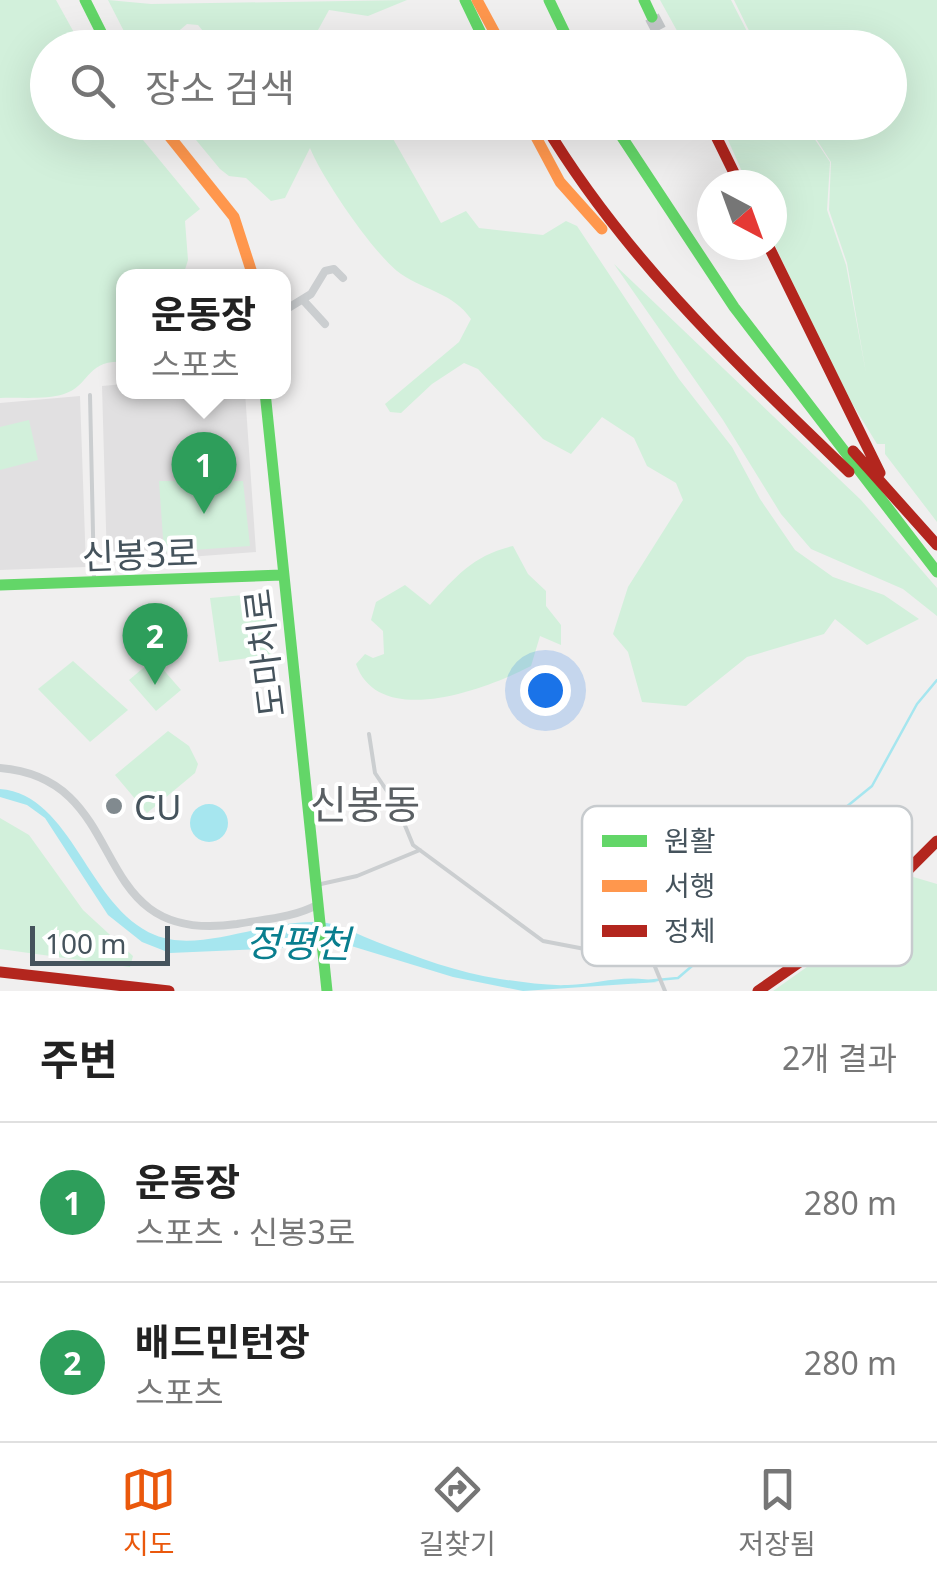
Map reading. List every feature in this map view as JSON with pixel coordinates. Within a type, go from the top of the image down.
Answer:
[{"type":"main road","points":[[85,0],[100,30]]},
{"type":"main road","points":[[465,0],[479,30]]},
{"type":"main road","points":[[477,0],[493,30]]},
{"type":"main road","points":[[549,0],[567,30]]},
{"type":"main road","points":[[559,0],[571,30]]},
{"type":"main road","points":[[644,0],[652,17]]},
{"type":"main road","points":[[172,140],[234,218],[251,269]]},
{"type":"main road","points":[[538,140],[569,193],[880,503]]},
{"type":"main road","points":[[554,140],[590,199],[655,278]]},
{"type":"main road","points":[[623,140],[694,252],[880,503],[937,572]]},
{"type":"main road","points":[[634,140],[770,346],[937,545]]},
{"type":"main road","points":[[718,140],[733,170]]},
{"type":"main road","points":[[775,260],[891,494]]},
{"type":"main road","name":"도마치로","points":[[266,399],[282,576],[319,884],[327,991]]},
{"type":"main road","name":"신봉3로","points":[[0,585],[282,576]]},
{"type":"main road","points":[[912,867],[937,842]]},
{"type":"main road","points":[[758,991],[794,966]]},
{"type":"main road","points":[[0,972],[169,991]]},
{"type":"street","points":[[291,307],[304,300],[325,270],[334,269],[343,278]]},
{"type":"street","points":[[304,300],[325,324]]},
{"type":"street","points":[[0,768],[42,777],[69,792],[88,814],[132,895],[150,913],[194,928],[298,915],[321,906]]},
{"type":"lane","points":[[90,395],[94,584]]},
{"type":"lane","points":[[369,734],[374,773],[397,806],[408,838],[543,940],[582,948]]},
{"type":"lane","points":[[319,884],[357,876],[420,850]]},
{"type":"lane","points":[[655,966],[665,991]]},
{"type":"shaded area","points":[[116,385],[116,399],[245,399],[256,552],[107,563],[102,386]]},
{"type":"shaded area","points":[[80,396],[86,567],[0,570],[0,403]]},
{"type":"green space","points":[[0,0],[56,0],[73,30],[30,30],[30,140],[143,140],[200,209],[185,221],[185,269],[116,269],[116,362],[95,369],[64,394],[0,398]]},
{"type":"green space","points":[[108,0],[151,4],[407,0],[368,16],[329,10],[318,30],[202,30],[198,25],[187,24],[180,30],[123,30]]},
{"type":"green space","points":[[660,0],[731,0],[746,30],[677,30]]},
{"type":"green space","points":[[734,0],[937,0],[937,522],[885,454],[885,444],[877,444],[839,382],[782,260],[787,260],[787,170],[741,170],[728,140],[815,140],[830,162],[827,210],[846,265],[866,373],[847,263],[829,210],[831,162],[817,140],[907,140],[907,30],[749,30]]},
{"type":"green space","points":[[196,140],[394,140],[441,223],[466,211],[479,228],[543,235],[566,221],[577,226],[679,379],[732,447],[760,499],[795,550],[833,577],[884,595],[919,619],[867,645],[835,619],[824,634],[747,657],[686,706],[642,702],[628,652],[613,634],[628,587],[683,500],[676,483],[647,466],[634,438],[602,417],[571,454],[543,439],[478,369],[464,363],[432,384],[401,413],[390,412],[385,404],[459,342],[471,319],[456,303],[410,280],[390,265],[350,216],[310,148],[285,198],[271,201],[246,178],[229,176]]},
{"type":"green space","points":[[614,264],[861,500],[937,588],[937,616],[903,589],[811,549],[781,514],[723,420]]},
{"type":"green space","points":[[29,420],[38,460],[0,470],[0,427]]},
{"type":"green space","points":[[159,481],[243,481],[250,546],[164,552]]},
{"type":"green space","points":[[513,546],[528,574],[546,591],[546,606],[561,625],[561,645],[540,636],[531,666],[462,693],[410,700],[387,695],[368,684],[356,664],[365,654],[373,658],[384,654],[383,631],[371,620],[376,602],[405,585],[430,605],[476,561]]},
{"type":"green space","points":[[255,594],[269,606],[272,655],[219,662],[210,598]]},
{"type":"green space","points":[[154,659],[181,690],[156,711],[129,680]]},
{"type":"green space","points":[[73,661],[128,710],[90,742],[38,689]]},
{"type":"green space","points":[[168,731],[189,746],[198,764],[195,773],[147,813],[115,775]]},
{"type":"green space","points":[[0,818],[29,835],[83,910],[133,956],[130,967],[0,949]]},
{"type":"green space","points":[[912,877],[937,884],[937,991],[773,991],[808,966],[912,966]]},
{"type":"water","name":"정평천","points":[[0,789],[25,796],[45,810],[112,901],[132,921],[155,935],[194,940],[284,924],[327,923],[422,959],[484,976],[551,985],[624,979],[658,982],[523,991],[453,977],[348,945],[170,953],[142,942],[108,915],[45,818],[27,805],[0,797]]},
{"type":"water","points":[[209,804],[222,810],[228,823],[222,836],[209,842],[196,836],[190,823],[196,810]]},
{"type":"waterway","name":"정평천","points":[[847,806],[872,786],[917,704],[937,680]]},
{"type":"waterway","name":"정평천","points":[[635,982],[678,978],[692,966]]},
{"type":"tunnel","points":[[652,17],[659,30]]},
{"type":"traffic: fast","points":[[85,0],[100,30]]},
{"type":"traffic: fast","points":[[465,0],[479,30]]},
{"type":"traffic: fast","points":[[549,0],[563,30]]},
{"type":"traffic: fast","points":[[644,0],[652,17]]},
{"type":"traffic: fast","points":[[624,140],[734,307],[937,572]]},
{"type":"traffic: fast","points":[[266,399],[327,991]]},
{"type":"traffic: fast","points":[[0,585],[282,575]]},
{"type":"traffic: slow","points":[[477,0],[493,30]]},
{"type":"traffic: slow","points":[[172,140],[234,217],[251,269]]},
{"type":"traffic: slow","points":[[538,140],[560,182],[602,229]]},
{"type":"traffic: jam","points":[[555,140],[609,219],[684,307],[849,472]]},
{"type":"traffic: jam","points":[[718,140],[733,170]]},
{"type":"traffic: jam","points":[[775,260],[880,473]]},
{"type":"traffic: jam","points":[[853,451],[937,545]]},
{"type":"traffic: jam","points":[[912,866],[937,841]]},
{"type":"traffic: jam","points":[[758,991],[794,966]]},
{"type":"traffic: jam","points":[[0,972],[169,991]]},
{"type":"place","name":"운동장","points":[[204,514]]},
{"type":"place","name":"배드민턴장","points":[[155,685]]},
{"type":"place","name":"CU","points":[[114,806]]},
{"type":"district","name":"신봉동","points":[[365,803]]}]
